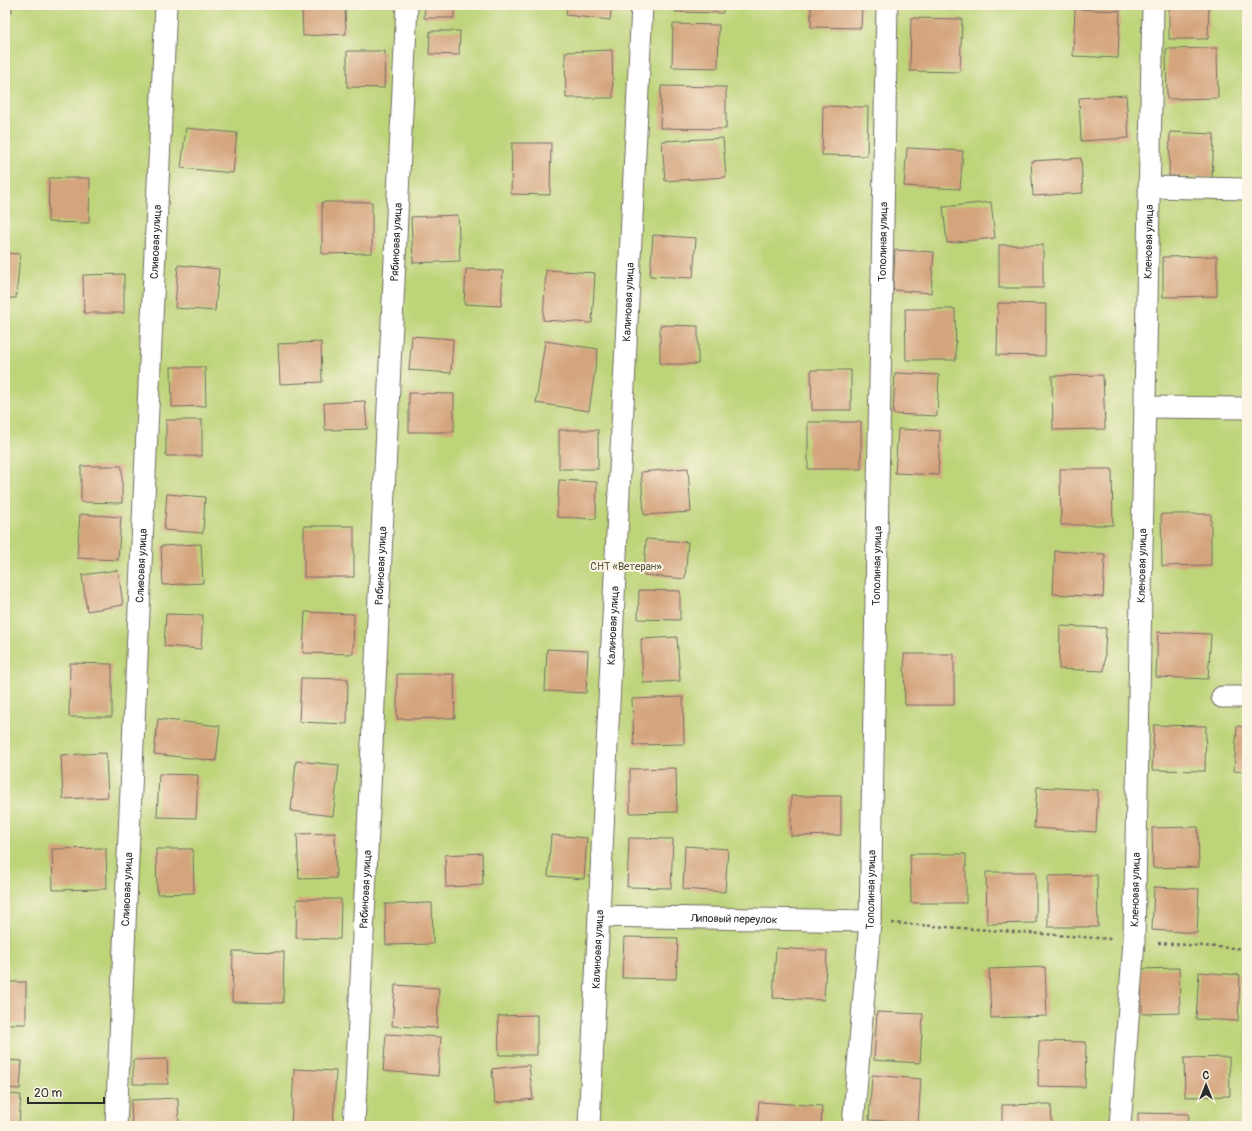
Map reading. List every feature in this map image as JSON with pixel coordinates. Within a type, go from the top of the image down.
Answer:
[{"type":"street","name":"Сливовая улица","points":[[116,1126],[166,5]]},
{"type":"street","name":"Рябиновая улица","points":[[354,1126],[407,5]]},
{"type":"street","name":"Калиновая улица","points":[[589,1126],[642,5]]},
{"type":"street","name":"Тополиная улица","points":[[853,1126],[870,922],[887,5]]},
{"type":"street","name":"Кленовая улица","points":[[1120,1126],[1134,941],[1153,5]]},
{"type":"street","points":[[1149,187],[1247,189]]},
{"type":"street","points":[[1145,407],[1247,408]]},
{"type":"street","points":[[1222,696],[1247,697]]},
{"type":"street","name":"Липовый переулок","points":[[599,916],[870,922]]},
{"type":"path","points":[[870,922],[1247,949]]},
{"type":"green space","name":"СНТ «Ветеран»","points":[[5,5],[1247,5],[1247,1126],[5,1126]]},
{"type":"building","points":[[5,5],[12,5],[12,12],[5,12]]},
{"type":"building","points":[[425,5],[454,5],[454,18],[424,18]]},
{"type":"building","points":[[567,5],[612,5],[610,20],[566,15]]},
{"type":"building","points":[[675,5],[723,5],[723,13],[675,12]]},
{"type":"building","points":[[811,5],[862,5],[861,28],[811,27]]},
{"type":"building","points":[[1169,5],[1209,5],[1208,39],[1169,39]]},
{"type":"building","points":[[345,8],[346,34],[303,36],[302,10]]},
{"type":"building","points":[[1075,9],[1120,11],[1118,58],[1073,56]]},
{"type":"building","points":[[911,18],[962,19],[960,72],[910,71]]},
{"type":"building","points":[[673,24],[719,25],[718,68],[672,67]]},
{"type":"building","points":[[430,31],[460,31],[459,55],[429,54]]},
{"type":"building","points":[[1217,48],[1218,98],[1167,99],[1166,49]]},
{"type":"building","points":[[612,50],[613,98],[566,98],[565,52]]},
{"type":"building","points":[[347,51],[385,51],[384,88],[347,87]]},
{"type":"building","points":[[661,86],[726,87],[726,129],[660,128]]},
{"type":"building","points":[[1126,95],[1129,138],[1081,141],[1079,98]]},
{"type":"building","points":[[1243,97],[1247,97],[1247,138],[1244,138]]},
{"type":"building","points":[[823,106],[868,107],[867,156],[822,155]]},
{"type":"building","points":[[186,128],[237,133],[233,173],[181,168]]},
{"type":"building","points":[[1170,132],[1214,134],[1212,178],[1169,176]]},
{"type":"building","points":[[723,138],[726,177],[665,181],[662,141]]},
{"type":"building","points":[[512,143],[551,143],[550,195],[511,194]]},
{"type":"building","points":[[907,148],[963,151],[960,189],[904,186]]},
{"type":"building","points":[[1081,158],[1083,193],[1033,196],[1031,161]]},
{"type":"building","points":[[49,178],[90,178],[89,223],[48,222]]},
{"type":"building","points":[[322,202],[372,202],[372,253],[322,254]]},
{"type":"building","points":[[991,202],[995,238],[947,243],[943,207]]},
{"type":"building","points":[[458,215],[460,261],[413,263],[411,217]]},
{"type":"building","points":[[653,235],[696,238],[693,278],[650,276]]},
{"type":"building","points":[[999,245],[1043,245],[1043,288],[999,288]]},
{"type":"building","points":[[895,250],[934,252],[931,293],[893,290]]},
{"type":"building","points":[[5,253],[20,254],[16,298],[5,298]]},
{"type":"building","points":[[1217,256],[1217,296],[1163,297],[1163,257]]},
{"type":"building","points":[[178,265],[219,269],[215,311],[175,308]]},
{"type":"building","points":[[466,269],[503,271],[501,306],[464,304]]},
{"type":"building","points":[[546,270],[595,273],[592,323],[543,320]]},
{"type":"building","points":[[124,274],[124,313],[84,313],[83,275]]},
{"type":"building","points":[[998,303],[1046,304],[1045,356],[997,355]]},
{"type":"building","points":[[905,309],[955,309],[956,360],[906,360]]},
{"type":"building","points":[[660,325],[698,326],[698,364],[660,364]]},
{"type":"building","points":[[412,336],[453,339],[451,373],[409,370]]},
{"type":"building","points":[[545,341],[598,349],[589,411],[536,403]]},
{"type":"building","points":[[321,342],[322,382],[280,384],[278,344]]},
{"type":"building","points":[[171,367],[205,367],[206,406],[172,407]]},
{"type":"building","points":[[811,370],[851,370],[851,410],[812,410]]},
{"type":"building","points":[[895,373],[939,375],[937,416],[893,414]]},
{"type":"building","points":[[1103,375],[1105,429],[1053,430],[1052,376]]},
{"type":"building","points":[[409,393],[454,394],[454,432],[409,432]]},
{"type":"building","points":[[365,401],[367,429],[325,430],[324,403]]},
{"type":"building","points":[[166,420],[202,420],[202,456],[166,456]]},
{"type":"building","points":[[808,422],[861,422],[861,469],[808,469]]},
{"type":"building","points":[[898,429],[940,431],[938,475],[895,473]]},
{"type":"building","points":[[559,430],[598,430],[598,469],[559,469]]},
{"type":"building","points":[[81,466],[122,466],[122,503],[81,502]]},
{"type":"building","points":[[688,468],[691,512],[644,515],[641,472]]},
{"type":"building","points":[[1060,469],[1112,469],[1113,525],[1061,525]]},
{"type":"building","points":[[559,480],[597,482],[596,519],[557,517]]},
{"type":"building","points":[[167,494],[205,497],[203,533],[164,530]]},
{"type":"building","points":[[80,514],[121,517],[118,560],[77,558]]},
{"type":"building","points":[[1161,514],[1211,514],[1211,565],[1162,566]]},
{"type":"building","points":[[304,526],[354,526],[354,577],[304,577]]},
{"type":"building","points":[[646,539],[688,542],[685,579],[644,575]]},
{"type":"building","points":[[201,544],[203,583],[163,585],[161,546]]},
{"type":"building","points":[[1055,551],[1105,554],[1103,597],[1053,594]]},
{"type":"building","points":[[118,570],[123,605],[87,611],[82,575]]},
{"type":"building","points":[[639,590],[680,591],[680,620],[638,619]]},
{"type":"building","points":[[305,612],[354,614],[353,654],[303,653]]},
{"type":"building","points":[[166,614],[203,615],[201,649],[164,646]]},
{"type":"building","points":[[1060,626],[1106,628],[1104,671],[1059,669]]},
{"type":"building","points":[[1158,632],[1211,634],[1208,679],[1156,677]]},
{"type":"building","points":[[677,637],[680,681],[643,683],[641,639]]},
{"type":"building","points":[[547,649],[588,651],[586,693],[545,691]]},
{"type":"building","points":[[904,654],[954,654],[954,705],[905,705]]},
{"type":"building","points":[[70,663],[112,664],[112,717],[69,717]]},
{"type":"building","points":[[397,674],[454,674],[455,718],[397,719]]},
{"type":"building","points":[[301,678],[348,679],[347,724],[299,722]]},
{"type":"building","points":[[683,697],[684,744],[634,745],[632,699]]},
{"type":"building","points":[[158,719],[220,726],[216,761],[154,754]]},
{"type":"building","points":[[1154,725],[1206,726],[1205,771],[1152,770]]},
{"type":"building","points":[[1237,726],[1247,727],[1247,772],[1234,771]]},
{"type":"building","points":[[106,753],[108,797],[63,799],[61,755]]},
{"type":"building","points":[[296,761],[339,765],[333,816],[291,811]]},
{"type":"building","points":[[676,768],[677,812],[630,813],[630,769]]},
{"type":"building","points":[[159,774],[198,775],[196,818],[157,817]]},
{"type":"building","points":[[1037,787],[1098,790],[1096,832],[1034,828]]},
{"type":"building","points":[[791,796],[841,796],[841,835],[791,836]]},
{"type":"building","points":[[1198,827],[1199,867],[1153,868],[1152,828]]},
{"type":"building","points":[[335,833],[336,878],[299,879],[297,834]]},
{"type":"building","points":[[551,835],[587,838],[584,879],[548,876]]},
{"type":"building","points":[[629,838],[673,839],[671,888],[627,887]]},
{"type":"building","points":[[685,846],[728,849],[725,892],[683,889]]},
{"type":"building","points":[[106,848],[107,889],[53,890],[52,849]]},
{"type":"building","points":[[156,849],[193,849],[194,893],[157,894]]},
{"type":"building","points":[[482,853],[483,885],[446,887],[445,855]]},
{"type":"building","points":[[910,854],[966,854],[966,903],[911,903]]},
{"type":"building","points":[[986,872],[1036,872],[1036,923],[987,924]]},
{"type":"building","points":[[1097,875],[1098,927],[1048,927],[1048,876]]},
{"type":"building","points":[[1154,887],[1199,889],[1197,933],[1152,930]]},
{"type":"building","points":[[297,899],[341,899],[340,939],[296,938]]},
{"type":"building","points":[[432,903],[433,944],[386,945],[385,904]]},
{"type":"building","points":[[624,937],[678,938],[676,979],[622,978]]},
{"type":"building","points":[[776,948],[827,951],[824,1000],[773,998]]},
{"type":"building","points":[[233,951],[284,952],[283,1003],[232,1002]]},
{"type":"building","points":[[1045,967],[1047,1016],[991,1018],[989,969]]},
{"type":"building","points":[[1179,968],[1180,1013],[1142,1014],[1141,969]]},
{"type":"building","points":[[1199,972],[1240,975],[1238,1021],[1196,1019]]},
{"type":"building","points":[[5,982],[26,982],[26,1024],[5,1024]]},
{"type":"building","points":[[395,985],[439,988],[437,1028],[392,1026]]},
{"type":"building","points":[[877,1012],[923,1014],[920,1063],[874,1060]]},
{"type":"building","points":[[537,1015],[537,1055],[499,1055],[498,1016]]},
{"type":"building","points":[[386,1034],[441,1037],[438,1076],[383,1071]]},
{"type":"building","points":[[1039,1041],[1086,1042],[1085,1087],[1038,1086]]},
{"type":"building","points":[[1229,1057],[1230,1096],[1185,1097],[1184,1058]]},
{"type":"building","points":[[167,1059],[168,1084],[133,1084],[133,1060]]},
{"type":"building","points":[[5,1060],[22,1061],[20,1089],[5,1088]]},
{"type":"building","points":[[529,1065],[533,1099],[495,1103],[492,1069]]},
{"type":"building","points":[[294,1069],[336,1071],[333,1126],[291,1126]]},
{"type":"building","points":[[872,1075],[921,1079],[918,1123],[869,1120]]},
{"type":"building","points":[[5,1094],[21,1095],[19,1125],[5,1125]]},
{"type":"building","points":[[178,1098],[179,1126],[132,1126],[131,1100]]},
{"type":"building","points":[[759,1102],[822,1106],[821,1126],[757,1126]]},
{"type":"building","points":[[1051,1104],[1052,1126],[1002,1126],[1002,1105]]},
{"type":"building","points":[[1138,1113],[1189,1114],[1188,1126],[1138,1126]]}]
